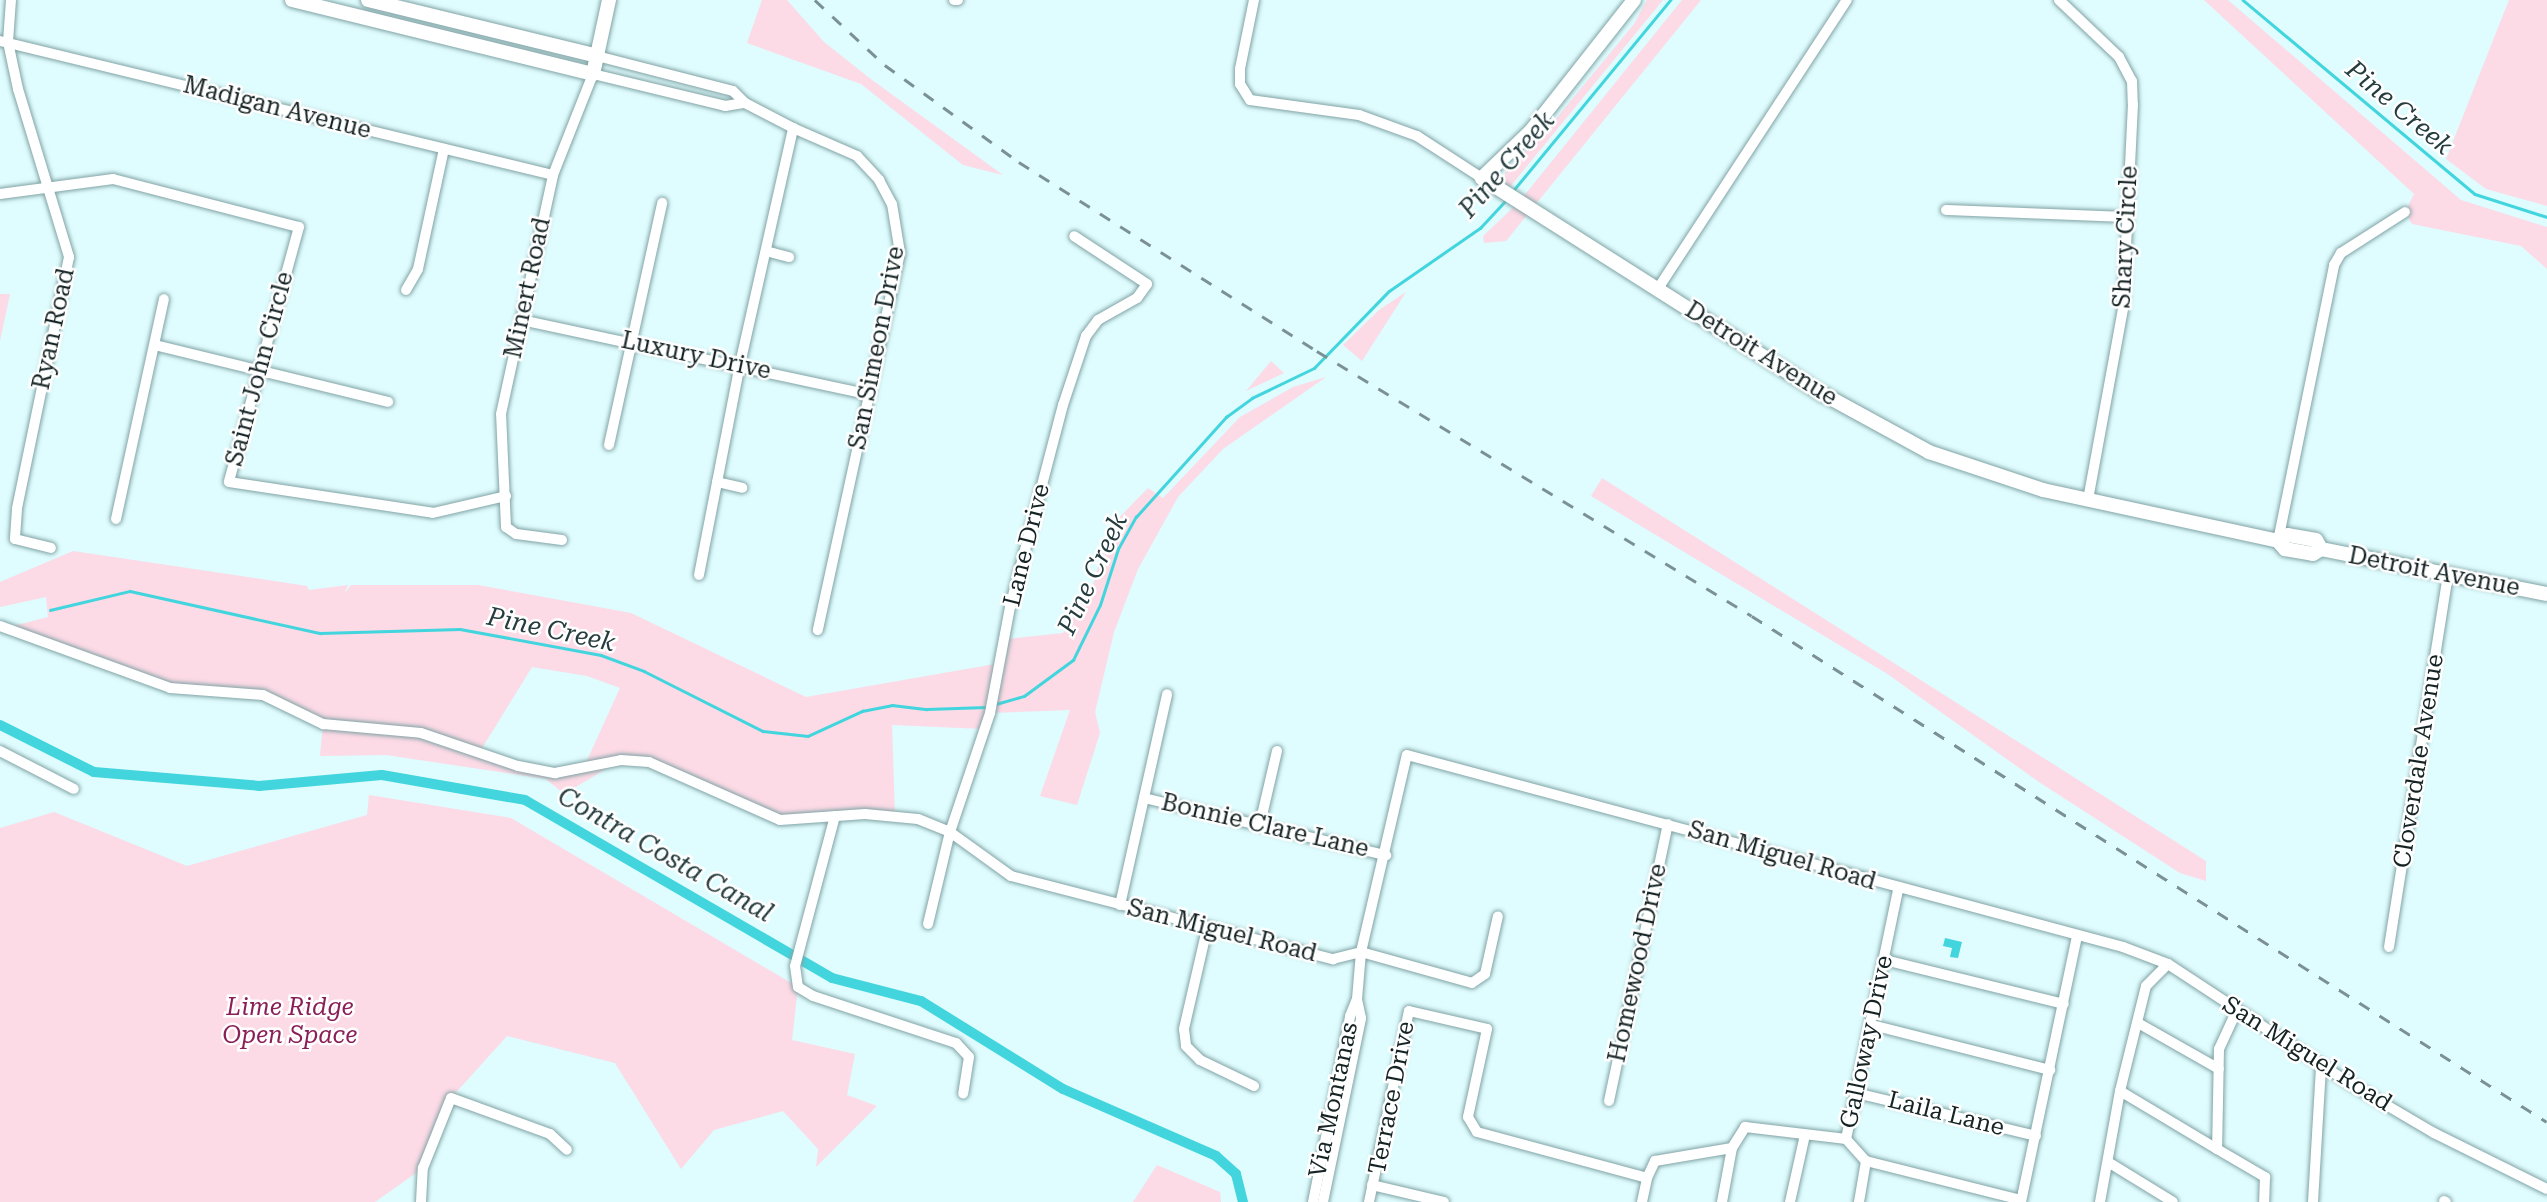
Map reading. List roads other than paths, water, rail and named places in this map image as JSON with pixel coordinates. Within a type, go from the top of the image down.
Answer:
[{"type":"street","name":"Ryan Road","points":[[11,0],[4,41],[50,186],[69,257],[17,509],[15,539],[51,548]]},
{"type":"street","name":"San Simeon Drive","points":[[292,0],[725,106],[745,103]]},
{"type":"street","name":"San Simeon Drive","points":[[368,0],[733,91],[745,103],[857,156],[892,204],[900,253],[818,631]]},
{"type":"street","name":"Minert Road","points":[[562,540],[516,534],[506,527],[501,414],[553,175],[593,75],[609,0]]},
{"type":"street","name":"Detroit Avenue","points":[[1254,0],[1240,84],[1250,100],[1359,115],[1417,136],[1823,394],[1929,452],[2088,500],[2278,541],[2288,535],[2316,540],[2321,549],[2547,594]]},
{"type":"street","points":[[1482,178],[1531,131],[1634,0]]},
{"type":"street","points":[[1657,290],[1847,0]]},
{"type":"street","name":"Shary Circle","points":[[2059,0],[2104,39],[2132,80],[2123,310],[2088,500]]},
{"type":"street","name":"Madigan Avenue","points":[[4,41],[553,175]]},
{"type":"street","points":[[699,575],[740,365],[793,128]]},
{"type":"street","points":[[406,290],[418,269],[444,149]]},
{"type":"street","name":"Saint John Circle","points":[[50,186],[113,179],[299,227],[257,371],[229,482],[433,513],[506,496]]},
{"type":"street","points":[[0,194],[50,186]]},
{"type":"street","points":[[609,445],[662,203]]},
{"type":"street","points":[[1946,210],[2126,217]]},
{"type":"street","points":[[2278,541],[2334,265],[2341,253],[2405,212]]},
{"type":"street","name":"Lane Drive","points":[[928,924],[950,832],[990,713],[1002,663],[1010,607],[1063,405],[1086,336],[1098,320],[1137,298],[1147,284],[1074,236]]},
{"type":"street","points":[[766,251],[789,257]]},
{"type":"street","points":[[116,519],[164,299]]},
{"type":"street","name":"Luxury Drive","points":[[521,320],[870,395]]},
{"type":"street","points":[[155,345],[388,402]]},
{"type":"street","points":[[717,482],[742,488]]},
{"type":"street","name":"Cloverdale Avenue","points":[[2389,947],[2448,576]]},
{"type":"street","name":"San Miguel Road","points":[[0,626],[170,688],[263,695],[323,724],[421,733],[518,766],[555,773],[621,760],[649,762],[780,820],[835,816],[918,820],[950,832],[1011,876],[1207,929],[1333,959],[1362,952],[1407,755],[1668,824],[1898,890],[2123,947],[2168,964],[2321,1066],[2434,1133],[2547,1189]]},
{"type":"street","points":[[1120,905],[1167,694]]},
{"type":"street","points":[[0,751],[74,789]]},
{"type":"street","points":[[1260,824],[1277,751]]},
{"type":"street","name":"Bonnie Clare Lane","points":[[1144,798],[1386,855]]},
{"type":"street","points":[[835,816],[795,965],[799,987],[813,996],[956,1042],[969,1056],[963,1094]]},
{"type":"street","name":"Homewood Drive","points":[[1609,1101],[1668,824]]},
{"type":"street","name":"Galloway Drive","points":[[1732,1148],[1745,1127],[1846,1139],[1872,1025],[1898,890]]},
{"type":"street","points":[[1362,952],[1472,983],[1485,974],[1498,916]]},
{"type":"street","points":[[1207,929],[1184,1029],[1186,1046],[1200,1060],[1254,1086]]},
{"type":"street","points":[[1846,1139],[1866,1161],[2021,1201],[2077,937]]},
{"type":"street","name":"Via Montanas","points":[[1313,1202],[1357,999],[1362,952]]},
{"type":"street","points":[[1885,960],[2064,1004]]},
{"type":"street","points":[[2100,1202],[2120,1091],[2147,986],[2168,964]]},
{"type":"street","name":"Via Montanas","points":[[1323,1202],[1361,1018],[1357,999]]},
{"type":"street","points":[[2217,1149],[2219,1049],[2236,1010]]},
{"type":"street","name":"Terrace Drive","points":[[1444,1202],[1372,1185],[1409,1011],[1487,1029],[1468,1117],[1477,1132],[1647,1178]]},
{"type":"street","points":[[2138,1023],[2219,1069]]},
{"type":"street","points":[[1872,1025],[2050,1070]]},
{"type":"street","points":[[2313,1202],[2321,1066]]},
{"type":"street","points":[[2120,1091],[2265,1178],[2264,1202]]},
{"type":"street","name":"Laila Lane","points":[[1856,1093],[2036,1136]]},
{"type":"street","points":[[421,1202],[423,1168],[451,1098],[550,1134],[567,1150]]},
{"type":"street","points":[[1790,1202],[1805,1135]]},
{"type":"street","points":[[1643,1202],[1647,1178],[1656,1161],[1732,1148],[1722,1202]]},
{"type":"street","points":[[1859,1202],[1866,1161]]},
{"type":"street","points":[[2108,1162],[2173,1202]]},
{"type":"street","points":[[1369,1202],[1372,1185]]},
{"type":"water","points":[[1945,938],[1962,942],[1958,958],[1950,957],[1952,948],[1943,946]]},
{"type":"waterway","name":"Pine Creek","points":[[1512,192],[1670,0]]},
{"type":"waterway","name":"Pine Creek","points":[[2243,0],[2475,194],[2547,217]]},
{"type":"waterway","name":"Pine Creek","points":[[996,704],[1024,696],[1073,660],[1100,605],[1118,549],[1136,517],[1226,417],[1252,398],[1314,368],[1389,291],[1480,228],[1506,200]]},
{"type":"waterway","name":"Pine Creek","points":[[50,610],[130,591],[320,633],[460,629],[601,655],[644,671],[763,731],[808,736],[862,711],[892,705],[927,709],[986,707]]},
{"type":"waterway","name":"Contra Costa Canal","points":[[0,725],[94,772],[259,786],[382,775],[525,800],[832,978],[921,1001],[1063,1089],[1216,1156],[1236,1174],[1243,1202]]},
{"type":"railway","points":[[815,0],[885,65],[1019,162],[1317,351],[1752,616],[2547,1122]]},
{"type":"park label","name":"Lime Ridge Open Space","points":[[290,1022]]}]
